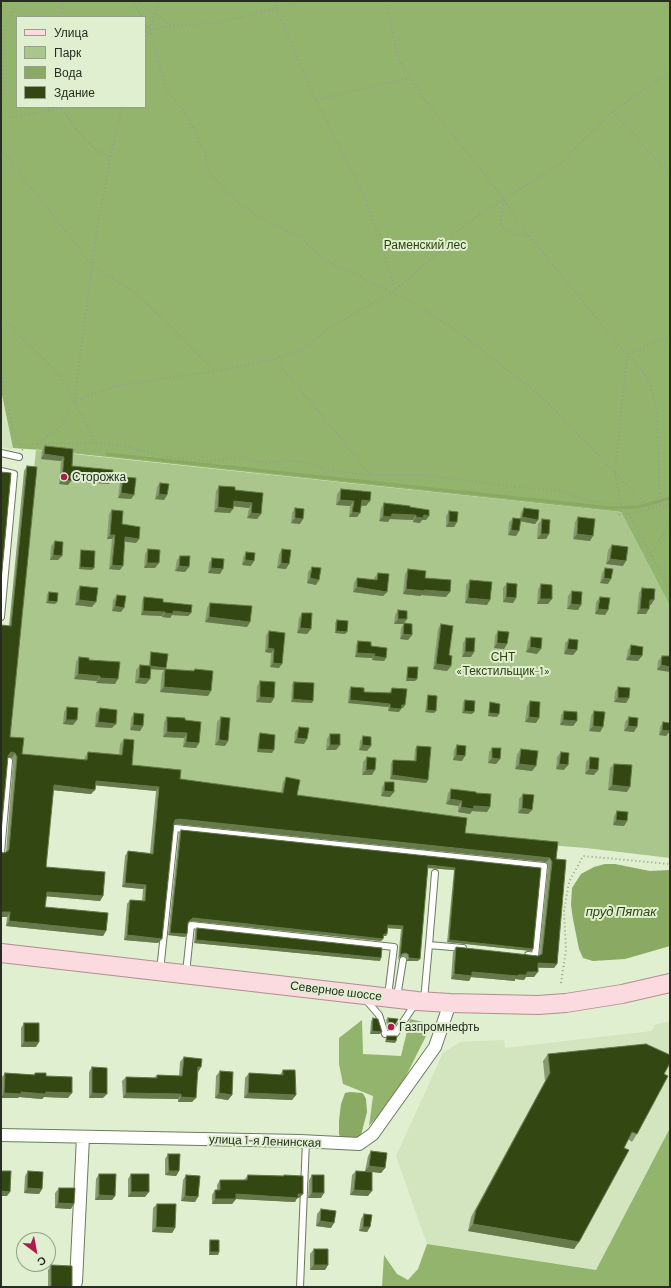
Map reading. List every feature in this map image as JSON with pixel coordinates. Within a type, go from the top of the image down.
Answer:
[{"type":"main road","name":"Северное шоссе","points":[[1,953],[450,1004],[538,1005],[566,1003],[622,994],[670,983]]},
{"type":"street","name":"улица 1-я Ленинская","points":[[1,1135],[306,1141],[359,1144],[373,1134],[435,1047],[450,1004]]},
{"type":"street","points":[[76,1282],[83,1137]]},
{"type":"lane","points":[[1,453],[19,457]]},
{"type":"lane","points":[[1,471],[14,474],[1,618]]},
{"type":"lane","points":[[1,853],[10,761]]},
{"type":"lane","points":[[160,971],[175,828],[544,866],[535,956],[520,954]]},
{"type":"lane","points":[[360,994],[380,1015],[385,1034],[395,1034],[420,1001],[429,945],[435,873]]},
{"type":"lane","points":[[186,974],[192,925],[370,945],[394,948],[393,998]]},
{"type":"lane","points":[[429,945],[467,949]]},
{"type":"lane","points":[[393,998],[403,960]]},
{"type":"lane","points":[[300,1287],[306,1141]]},
{"type":"path","points":[[1,102],[4,93],[3,65],[5,28],[18,1]]},
{"type":"path","points":[[62,16],[63,1]]},
{"type":"path","points":[[132,1],[141,16]]},
{"type":"path","points":[[136,1],[170,26]]},
{"type":"path","points":[[146,38],[161,1]]},
{"type":"path","points":[[273,1],[316,100],[364,195],[396,290]]},
{"type":"path","points":[[150,30],[170,26],[216,23],[305,1]]},
{"type":"path","points":[[386,1],[399,60],[422,96],[504,198],[518,222],[627,355],[644,373],[648,380],[657,412],[660,506]]},
{"type":"path","points":[[146,24],[150,30],[167,92],[186,114],[206,155],[206,168],[222,187],[242,206],[301,237],[321,258],[412,302],[460,333],[541,396],[649,508]]},
{"type":"path","points":[[74,402],[119,386],[216,371],[276,359],[304,348],[328,329],[396,290],[447,245],[453,235],[504,198],[558,165],[613,111],[670,72]]},
{"type":"path","points":[[316,100],[410,78]]},
{"type":"path","points":[[1,119],[61,108],[78,133],[96,150],[110,157]]},
{"type":"path","points":[[37,444],[60,427],[74,402],[98,223],[110,157],[122,108]]},
{"type":"path","points":[[613,111],[670,175]]},
{"type":"path","points":[[1,149],[93,266],[137,294],[216,371]]},
{"type":"path","points":[[504,198],[500,224],[513,235],[530,236]]},
{"type":"path","points":[[1,316],[61,377],[96,443]]},
{"type":"path","points":[[627,355],[662,339],[670,339]]},
{"type":"path","points":[[619,515],[621,512],[615,473],[627,355]]},
{"type":"path","points":[[276,359],[371,475]]},
{"type":"path","points":[[1,370],[11,421],[15,436],[22,449],[30,445],[37,444],[96,443],[129,447],[160,456],[208,461],[242,457],[266,463],[288,460],[313,464],[327,470],[371,475],[425,475],[561,491],[590,501],[620,504],[624,506],[652,554],[670,591]]},
{"type":"path","points":[[629,514],[670,503]]},
{"type":"path","points":[[652,554],[670,522]]},
{"type":"path","points":[[561,983],[566,950],[564,911],[569,882],[584,856],[670,864]]},
{"type":"shaded area","points":[[1,390],[13,448],[11,449],[1,447]]},
{"type":"shaded area","points":[[670,1021],[670,1128],[596,1270],[427,1244],[396,1156],[443,1053],[460,1042],[504,1040],[505,1048],[652,1031],[654,1025]]},
{"type":"green space","name":"Раменский лес","points":[[1,1],[670,1],[670,606],[621,512],[13,448],[1,390]]},
{"type":"green space","name":"СНТ «Текстильщик-1»","points":[[36,450],[621,512],[670,606],[670,858],[586,848],[462,838],[177,784],[177,774],[5,757]]},
{"type":"green space","points":[[410,1019],[432,1024],[396,1096],[369,1126],[373,1096],[343,1084],[339,1064],[339,1038],[362,1020],[363,1054],[401,1056]]},
{"type":"green space","points":[[670,1128],[670,1287],[382,1287],[384,1255],[397,1274],[408,1280],[418,1269],[427,1244],[596,1270]]},
{"type":"water","name":"пруд Пятак","points":[[605,864],[615,864],[650,871],[670,870],[670,946],[625,959],[593,961],[583,958],[579,949],[573,919],[571,905],[572,888],[581,874],[594,867]]},
{"type":"water","points":[[345,1093],[362,1093],[364,1095],[366,1099],[367,1112],[360,1139],[341,1140],[339,1134],[339,1121],[341,1104]]},
{"type":"building","points":[[45,446],[73,449],[72,466],[113,470],[112,480],[71,476],[71,481],[62,480],[64,457],[44,454]]},
{"type":"building","points":[[27,466],[37,467],[10,737],[24,738],[22,754],[87,760],[88,752],[122,755],[124,739],[134,740],[132,765],[181,770],[180,779],[283,793],[286,777],[300,780],[297,795],[467,818],[465,833],[558,842],[556,859],[566,860],[557,964],[538,963],[538,972],[527,972],[527,975],[518,976],[472,972],[472,976],[454,974],[456,947],[538,956],[542,954],[552,862],[550,858],[179,819],[175,820],[174,823],[162,939],[127,935],[130,900],[145,901],[146,885],[125,883],[128,851],[153,854],[159,787],[96,781],[95,790],[54,785],[46,867],[105,872],[103,896],[47,892],[45,907],[108,913],[106,931],[9,921],[10,912],[1,912],[1,852],[4,853],[9,849],[17,757],[15,753],[11,752],[8,756],[1,833],[1,625],[11,626]]},
{"type":"building","points":[[1,472],[11,473],[1,581]]},
{"type":"building","points":[[123,477],[136,478],[134,495],[121,493]]},
{"type":"building","points":[[160,483],[169,484],[167,495],[159,494]]},
{"type":"building","points":[[219,486],[235,487],[235,490],[263,493],[261,514],[251,513],[252,503],[234,501],[233,509],[218,507]]},
{"type":"building","points":[[341,489],[371,492],[370,501],[362,500],[360,513],[352,512],[354,501],[340,500]]},
{"type":"building","points":[[384,503],[429,510],[429,516],[424,515],[423,518],[416,517],[416,515],[392,514],[391,517],[383,516]]},
{"type":"building","points":[[295,508],[304,509],[303,519],[295,518]]},
{"type":"building","points":[[524,508],[539,510],[538,520],[522,517]]},
{"type":"building","points":[[112,510],[123,511],[122,524],[140,527],[139,539],[125,537],[123,566],[112,565],[115,535],[110,535]]},
{"type":"building","points":[[449,511],[458,512],[457,522],[449,522]]},
{"type":"building","points":[[578,517],[595,519],[593,536],[577,534]]},
{"type":"building","points":[[513,518],[521,519],[519,531],[511,530]]},
{"type":"building","points":[[542,519],[550,520],[549,534],[541,534]]},
{"type":"building","points":[[55,541],[63,542],[62,556],[53,555]]},
{"type":"building","points":[[612,545],[628,547],[626,561],[610,559]]},
{"type":"building","points":[[148,549],[160,550],[159,563],[147,563]]},
{"type":"building","points":[[282,549],[291,550],[289,564],[281,563]]},
{"type":"building","points":[[81,550],[95,551],[94,568],[80,567]]},
{"type":"building","points":[[246,552],[255,553],[254,561],[245,560]]},
{"type":"building","points":[[180,556],[190,556],[189,567],[179,566]]},
{"type":"building","points":[[212,558],[224,559],[223,569],[211,568]]},
{"type":"building","points":[[312,567],[321,568],[319,580],[310,578]]},
{"type":"building","points":[[605,568],[613,569],[611,579],[604,578]]},
{"type":"building","points":[[408,569],[426,571],[425,578],[451,580],[450,592],[406,589]]},
{"type":"building","points":[[378,573],[389,574],[387,592],[357,587],[357,578],[377,580]]},
{"type":"building","points":[[470,580],[492,582],[490,600],[468,598]]},
{"type":"building","points":[[507,583],[517,584],[516,598],[506,597]]},
{"type":"building","points":[[541,584],[552,585],[552,599],[540,599]]},
{"type":"building","points":[[80,586],[98,588],[96,602],[79,600]]},
{"type":"building","points":[[642,588],[655,589],[654,600],[650,600],[649,609],[640,609]]},
{"type":"building","points":[[572,591],[582,592],[581,605],[571,604]]},
{"type":"building","points":[[49,592],[58,593],[57,602],[48,601]]},
{"type":"building","points":[[117,595],[126,596],[124,608],[115,606]]},
{"type":"building","points":[[144,597],[163,599],[163,602],[192,605],[191,613],[173,611],[173,614],[143,611]]},
{"type":"building","points":[[600,597],[610,598],[608,610],[598,609]]},
{"type":"building","points":[[210,603],[252,606],[250,622],[209,617]]},
{"type":"building","points":[[398,610],[407,611],[407,619],[398,619]]},
{"type":"building","points":[[302,613],[312,613],[311,629],[300,628]]},
{"type":"building","points":[[337,620],[348,621],[347,632],[336,631]]},
{"type":"building","points":[[404,623],[412,624],[412,635],[403,634]]},
{"type":"building","points":[[441,624],[453,626],[449,655],[452,656],[451,666],[436,664]]},
{"type":"building","points":[[269,631],[285,633],[282,664],[273,663],[274,649],[268,648]]},
{"type":"building","points":[[498,631],[509,632],[507,644],[497,643]]},
{"type":"building","points":[[531,637],[542,638],[541,649],[530,647]]},
{"type":"building","points":[[466,638],[475,638],[474,652],[465,652]]},
{"type":"building","points":[[569,639],[578,640],[577,650],[567,649]]},
{"type":"building","points":[[358,641],[371,642],[371,646],[387,648],[386,658],[374,656],[375,654],[357,653]]},
{"type":"building","points":[[631,645],[643,647],[642,656],[630,655]]},
{"type":"building","points":[[151,652],[168,654],[166,668],[150,666]]},
{"type":"building","points":[[662,656],[670,656],[670,667],[661,665]]},
{"type":"building","points":[[79,657],[89,658],[89,660],[120,662],[118,679],[100,678],[100,676],[78,674]]},
{"type":"building","points":[[140,665],[151,666],[150,679],[139,678]]},
{"type":"building","points":[[408,667],[418,667],[417,679],[407,678]]},
{"type":"building","points":[[165,669],[194,671],[195,669],[213,671],[211,691],[164,687]]},
{"type":"building","points":[[260,681],[275,682],[274,698],[260,697]]},
{"type":"building","points":[[294,682],[314,683],[313,701],[293,699]]},
{"type":"building","points":[[351,687],[364,688],[364,692],[391,693],[392,688],[407,689],[405,705],[402,705],[401,709],[390,708],[390,704],[350,700]]},
{"type":"building","points":[[618,687],[630,688],[629,698],[618,698]]},
{"type":"building","points":[[428,695],[437,696],[436,711],[427,710]]},
{"type":"building","points":[[465,700],[475,701],[474,712],[464,711]]},
{"type":"building","points":[[530,701],[540,702],[539,718],[529,717]]},
{"type":"building","points":[[490,702],[500,704],[499,714],[489,713]]},
{"type":"building","points":[[67,707],[78,708],[77,720],[66,720]]},
{"type":"building","points":[[100,708],[117,710],[116,724],[98,722]]},
{"type":"building","points":[[564,711],[577,712],[577,721],[563,720]]},
{"type":"building","points":[[594,711],[605,712],[603,727],[593,726]]},
{"type":"building","points":[[134,713],[144,714],[143,726],[133,725]]},
{"type":"building","points":[[167,717],[185,718],[185,720],[201,722],[199,743],[186,742],[187,733],[167,732]]},
{"type":"building","points":[[221,717],[230,718],[228,741],[219,740]]},
{"type":"building","points":[[629,717],[638,718],[637,727],[628,726]]},
{"type":"building","points":[[663,722],[670,723],[670,731],[662,730]]},
{"type":"building","points":[[299,727],[309,728],[307,739],[297,738]]},
{"type":"building","points":[[260,733],[275,735],[274,750],[258,749]]},
{"type":"building","points":[[330,734],[340,734],[340,745],[330,745]]},
{"type":"building","points":[[363,736],[371,737],[371,746],[362,745]]},
{"type":"building","points":[[457,745],[466,746],[465,756],[456,755]]},
{"type":"building","points":[[417,746],[431,747],[428,780],[392,775],[393,760],[416,761]]},
{"type":"building","points":[[492,748],[501,748],[500,759],[492,758]]},
{"type":"building","points":[[521,749],[538,751],[536,766],[519,764]]},
{"type":"building","points":[[561,752],[569,753],[568,765],[559,764]]},
{"type":"building","points":[[367,757],[376,758],[375,770],[366,770]]},
{"type":"building","points":[[590,757],[599,758],[598,770],[589,769]]},
{"type":"building","points":[[614,764],[632,765],[630,787],[612,785]]},
{"type":"building","points":[[385,782],[394,782],[394,792],[384,791]]},
{"type":"building","points":[[451,789],[491,794],[490,807],[474,806],[473,809],[461,807],[462,801],[450,799]]},
{"type":"building","points":[[523,794],[534,795],[532,810],[522,808]]},
{"type":"building","points":[[617,811],[628,812],[627,821],[616,820]]},
{"type":"building","points":[[181,830],[541,868],[533,949],[449,940],[455,868],[428,865],[420,959],[409,958],[408,954],[405,953],[400,957],[403,926],[388,925],[387,934],[384,934],[383,939],[193,918],[188,922],[187,934],[170,933]]},
{"type":"building","points":[[197,928],[382,948],[381,958],[196,940]]},
{"type":"building","points":[[373,1018],[378,1019],[382,1032],[372,1031]]},
{"type":"building","points":[[388,1018],[398,1019],[394,1027],[390,1027]]},
{"type":"building","points":[[24,1023],[39,1023],[39,1042],[24,1042]]},
{"type":"building","points":[[387,1036],[397,1036],[396,1041],[386,1040]]},
{"type":"building","points":[[646,1044],[670,1055],[670,1063],[664,1074],[668,1076],[637,1134],[632,1132],[624,1148],[629,1150],[579,1242],[473,1224],[476,1210],[550,1073],[548,1054]]},
{"type":"building","points":[[184,1057],[202,1059],[201,1067],[198,1067],[196,1098],[181,1097],[181,1094],[126,1093],[126,1077],[157,1078],[157,1075],[182,1076]]},
{"type":"building","points":[[92,1067],[107,1068],[107,1094],[92,1093]]},
{"type":"building","points":[[283,1070],[295,1070],[296,1095],[248,1093],[249,1073],[283,1075]]},
{"type":"building","points":[[220,1071],[233,1072],[232,1095],[219,1093]]},
{"type":"building","points":[[5,1073],[35,1075],[35,1073],[46,1073],[46,1076],[72,1077],[72,1093],[4,1093]]},
{"type":"building","points":[[371,1151],[387,1153],[385,1168],[369,1166]]},
{"type":"building","points":[[168,1154],[180,1154],[179,1171],[169,1171]]},
{"type":"building","points":[[1,1171],[11,1171],[10,1192],[1,1191]]},
{"type":"building","points":[[28,1171],[43,1172],[42,1189],[27,1188]]},
{"type":"building","points":[[356,1171],[372,1172],[372,1191],[354,1190]]},
{"type":"building","points":[[99,1174],[116,1174],[115,1196],[99,1195]]},
{"type":"building","points":[[131,1174],[149,1174],[149,1192],[131,1192]]},
{"type":"building","points":[[186,1175],[200,1176],[198,1197],[185,1196]]},
{"type":"building","points":[[248,1175],[303,1176],[303,1194],[298,1194],[298,1198],[236,1194],[236,1199],[215,1199],[215,1190],[220,1190],[220,1180],[247,1180]]},
{"type":"building","points":[[312,1175],[324,1175],[324,1193],[312,1193]]},
{"type":"building","points":[[59,1188],[75,1188],[74,1204],[58,1203]]},
{"type":"building","points":[[157,1204],[176,1204],[175,1228],[156,1227]]},
{"type":"building","points":[[321,1209],[336,1211],[334,1223],[320,1221]]},
{"type":"building","points":[[364,1214],[372,1215],[370,1227],[363,1227]]},
{"type":"building","points":[[210,1240],[219,1240],[219,1252],[210,1252]]},
{"type":"building","points":[[314,1249],[328,1249],[328,1265],[314,1265]]},
{"type":"building","points":[[56,1265],[72,1266],[72,1287],[51,1287],[51,1272],[56,1272]]},
{"type":"waterway","points":[[107,454],[611,508],[638,507],[670,498]]},
{"type":"place","name":"Сторожка","points":[[64,477]]},
{"type":"place","name":"Газпромнефть","points":[[391,1027]]}]
